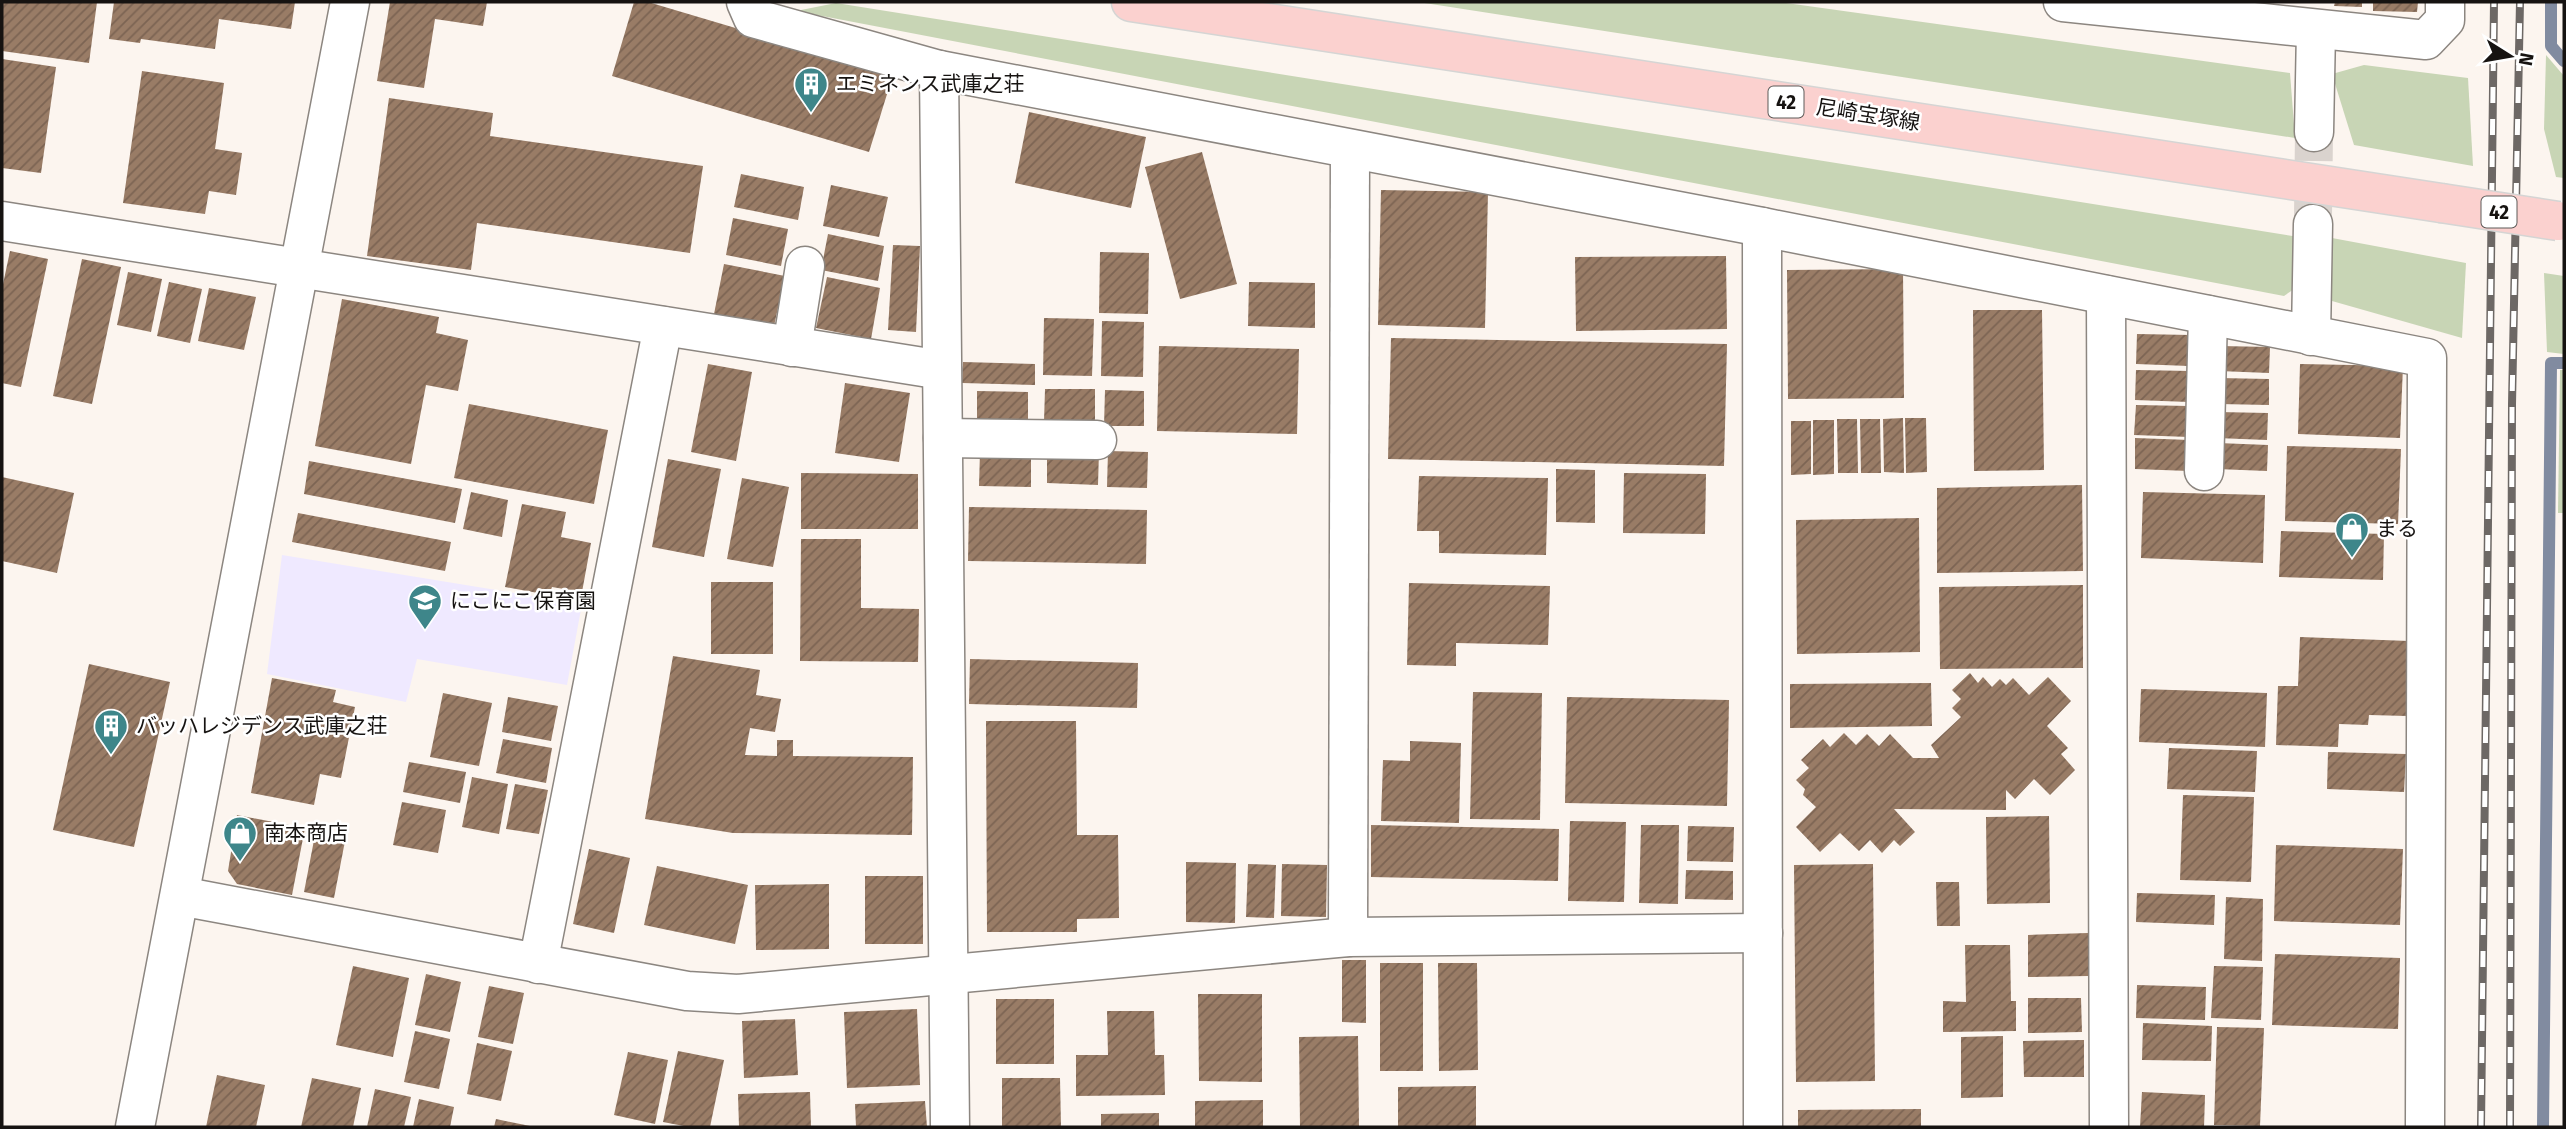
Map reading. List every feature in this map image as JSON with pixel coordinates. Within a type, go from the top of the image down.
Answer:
[{"type":"main road","name":"尼崎宝塚線","points":[[1131,2],[2561,221]]},
{"type":"street","points":[[135,1127],[350,2]]},
{"type":"street","points":[[746,2],[753,18],[939,70],[1762,227],[2427,358],[2425,1127]]},
{"type":"street","points":[[2063,2],[2168,8],[2316,30],[2426,40],[2445,20],[2445,2]]},
{"type":"street","points":[[2314,132],[2316,30]]},
{"type":"street","points":[[939,70],[950,1127]]},
{"type":"street","points":[[1348,937],[1350,149]]},
{"type":"street","points":[[2,221],[942,370]]},
{"type":"street","points":[[2311,336],[2313,224]]},
{"type":"street","points":[[1762,227],[1763,1127]]},
{"type":"street","points":[[792,347],[805,266]]},
{"type":"street","points":[[2106,295],[2109,1127]]},
{"type":"street","points":[[2204,471],[2208,315]]},
{"type":"street","points":[[537,964],[663,327]]},
{"type":"street","points":[[943,438],[1097,440]]},
{"type":"street","points":[[180,895],[687,991],[738,994],[1348,937],[1763,933]]},
{"type":"shaded area","name":"にこにこ保育園","points":[[282,555],[582,604],[567,685],[417,659],[406,702],[267,674]]},
{"type":"green space","points":[[1418,2],[1779,2],[2290,73],[2295,138]]},
{"type":"green space","points":[[836,3],[2299,237],[2297,287],[2284,296],[796,11]]},
{"type":"green space","points":[[2546,55],[2564,76],[2564,178],[2556,177],[2544,129]]},
{"type":"green space","points":[[2364,65],[2468,78],[2473,166],[2354,145],[2332,74]]},
{"type":"green space","points":[[2332,238],[2466,263],[2462,338],[2332,301]]},
{"type":"green space","points":[[2544,273],[2564,276],[2564,354],[2547,352]]},
{"type":"green space","points":[[2560,370],[2564,370],[2564,513],[2558,513]]},
{"type":"building","points":[[2,2],[97,2],[89,63],[2,51]]},
{"type":"building","points":[[114,2],[295,2],[291,29],[219,19],[215,49],[141,39],[140,43],[109,39]]},
{"type":"building","points":[[390,2],[487,2],[483,26],[435,19],[424,88],[377,81]]},
{"type":"building","name":"エミネンス武庫之荘","points":[[634,2],[648,2],[893,75],[869,152],[612,76]]},
{"type":"building","points":[[2335,2],[2362,2],[2362,7],[2334,6]]},
{"type":"building","points":[[2373,2],[2418,2],[2417,12],[2373,11]]},
{"type":"building","points":[[2,59],[56,67],[41,173],[2,168]]},
{"type":"building","points":[[142,71],[224,83],[215,149],[242,153],[236,195],[209,191],[205,214],[123,203]]},
{"type":"building","points":[[389,98],[493,113],[490,136],[703,166],[690,253],[477,223],[471,270],[367,256]]},
{"type":"building","points":[[1029,112],[1146,137],[1131,208],[1015,183]]},
{"type":"building","points":[[1202,152],[1237,284],[1180,299],[1145,167]]},
{"type":"building","points":[[741,174],[804,187],[798,220],[734,207]]},
{"type":"building","points":[[831,185],[888,197],[879,237],[823,226]]},
{"type":"building","points":[[1381,190],[1488,192],[1485,328],[1378,325]]},
{"type":"building","points":[[733,218],[788,229],[781,266],[726,255]]},
{"type":"building","points":[[828,234],[884,246],[878,281],[821,270]]},
{"type":"building","points":[[893,245],[920,246],[916,332],[888,330]]},
{"type":"building","points":[[10,251],[48,259],[21,387],[2,383],[2,289]]},
{"type":"building","points":[[1100,252],[1149,253],[1148,314],[1099,313]]},
{"type":"building","points":[[1726,256],[1727,329],[1576,331],[1575,257]]},
{"type":"building","points":[[82,259],[121,267],[92,404],[53,396]]},
{"type":"building","points":[[724,264],[785,276],[774,326],[714,314]]},
{"type":"building","points":[[1903,269],[1904,398],[1788,399],[1787,270]]},
{"type":"building","points":[[128,272],[162,279],[151,332],[117,325]]},
{"type":"building","points":[[827,277],[880,288],[871,339],[816,328]]},
{"type":"building","points":[[169,282],[202,289],[190,343],[157,336]]},
{"type":"building","points":[[1249,282],[1315,283],[1315,328],[1248,326]]},
{"type":"building","points":[[209,288],[256,297],[244,350],[198,341]]},
{"type":"building","points":[[342,299],[439,317],[436,333],[468,340],[458,391],[426,385],[411,464],[315,446]]},
{"type":"building","points":[[1973,310],[2042,310],[2044,470],[1974,471]]},
{"type":"building","points":[[1044,318],[1094,319],[1092,376],[1043,375]]},
{"type":"building","points":[[1102,321],[1144,322],[1143,377],[1101,376]]},
{"type":"building","points":[[2137,334],[2191,335],[2189,366],[2136,364]]},
{"type":"building","points":[[1391,338],[1727,344],[1724,466],[1388,459]]},
{"type":"building","points":[[1159,346],[1299,349],[1297,434],[1157,431]]},
{"type":"building","points":[[2220,346],[2270,347],[2269,373],[2219,371]]},
{"type":"building","points":[[963,362],[1035,364],[1035,385],[962,383]]},
{"type":"building","points":[[708,364],[752,372],[736,461],[691,452]]},
{"type":"building","points":[[2300,364],[2403,366],[2400,438],[2298,434]]},
{"type":"building","points":[[2136,370],[2190,371],[2189,402],[2135,400]]},
{"type":"building","points":[[2219,378],[2269,379],[2269,405],[2219,404]]},
{"type":"building","points":[[845,383],[910,393],[899,462],[835,453]]},
{"type":"building","points":[[1045,389],[1095,389],[1095,423],[1044,422]]},
{"type":"building","points":[[1105,390],[1144,391],[1144,426],[1104,426]]},
{"type":"building","points":[[977,391],[1028,392],[1028,425],[977,424]]},
{"type":"building","points":[[469,404],[608,430],[594,504],[454,478]]},
{"type":"building","points":[[2136,405],[2189,406],[2189,437],[2134,435]]},
{"type":"building","points":[[2218,412],[2268,413],[2267,440],[2217,438]]},
{"type":"building","points":[[1903,418],[1904,473],[1884,472],[1883,419]]},
{"type":"building","points":[[1905,418],[1926,418],[1927,472],[1906,473]]},
{"type":"building","points":[[1837,419],[1857,419],[1858,473],[1838,473]]},
{"type":"building","points":[[1860,419],[1880,419],[1881,473],[1861,473]]},
{"type":"building","points":[[1813,420],[1834,420],[1834,474],[1813,475]]},
{"type":"building","points":[[1791,421],[1811,421],[1811,474],[1791,475]]},
{"type":"building","points":[[2135,438],[2190,440],[2189,471],[2135,469]]},
{"type":"building","points":[[2218,443],[2268,445],[2267,471],[2217,469]]},
{"type":"building","points":[[2287,446],[2401,449],[2398,524],[2285,521]]},
{"type":"building","points":[[1047,450],[1099,451],[1098,485],[1047,483]]},
{"type":"building","points":[[1108,451],[1148,452],[1147,488],[1107,487]]},
{"type":"building","points":[[980,452],[1031,453],[1031,487],[979,486]]},
{"type":"building","points":[[668,459],[721,469],[704,557],[652,547]]},
{"type":"building","points":[[309,461],[462,489],[455,523],[304,494]]},
{"type":"building","points":[[1556,469],[1595,470],[1595,523],[1556,522]]},
{"type":"building","points":[[801,473],[918,474],[918,529],[801,529]]},
{"type":"building","points":[[1624,473],[1706,474],[1705,534],[1623,533]]},
{"type":"building","points":[[1419,476],[1548,478],[1546,555],[1439,553],[1439,531],[1417,531]]},
{"type":"building","points":[[2,477],[74,493],[57,573],[2,561]]},
{"type":"building","points":[[742,478],[789,487],[773,567],[727,559]]},
{"type":"building","points":[[2082,485],[2083,571],[1937,573],[1937,488]]},
{"type":"building","points":[[471,492],[508,500],[502,537],[463,529]]},
{"type":"building","points":[[2143,492],[2265,495],[2263,563],[2141,558]]},
{"type":"building","points":[[522,504],[566,512],[561,537],[591,543],[582,592],[552,587],[549,595],[505,587]]},
{"type":"building","points":[[969,507],[1147,510],[1146,564],[968,561]]},
{"type":"building","points":[[298,513],[451,542],[445,571],[292,542]]},
{"type":"building","points":[[1919,518],[1920,652],[1797,654],[1796,520]]},
{"type":"building","points":[[2281,531],[2384,534],[2383,580],[2279,577]]},
{"type":"building","points":[[801,539],[861,539],[861,608],[919,609],[918,662],[800,661]]},
{"type":"building","points":[[711,582],[773,582],[773,654],[711,654]]},
{"type":"building","points":[[1409,583],[1550,586],[1548,645],[1456,643],[1456,666],[1407,665]]},
{"type":"building","points":[[2083,585],[2083,668],[1940,669],[1939,587]]},
{"type":"building","points":[[2300,637],[2409,641],[2407,716],[2369,715],[2368,725],[2339,724],[2338,747],[2276,745],[2278,686],[2298,686]]},
{"type":"building","points":[[673,656],[760,670],[756,695],[781,699],[775,732],[750,728],[745,755],[777,756],[777,740],[793,740],[793,756],[913,757],[912,835],[733,833],[645,819]]},
{"type":"building","points":[[970,659],[1138,663],[1137,708],[969,704]]},
{"type":"building","name":"バッハレジデンス武庫之荘","points":[[89,664],[170,682],[134,847],[53,830]]},
{"type":"building","points":[[1970,673],[1978,683],[1983,677],[1992,687],[2000,679],[2006,685],[2013,678],[2029,695],[2048,677],[2071,701],[2047,726],[2068,748],[2061,754],[2075,770],[2050,795],[2034,779],[2015,799],[2006,790],[2006,810],[1894,809],[1915,832],[1900,846],[1894,840],[1882,853],[1870,840],[1859,851],[1840,833],[1820,852],[1796,827],[1816,807],[1803,795],[1805,789],[1796,780],[1809,768],[1801,760],[1823,739],[1830,747],[1844,733],[1856,745],[1867,734],[1879,746],[1890,734],[1913,758],[1939,758],[1931,745],[1961,717],[1952,708],[1961,699],[1952,690]]},
{"type":"building","points":[[272,678],[336,690],[333,702],[355,707],[341,778],[320,774],[314,805],[251,793]]},
{"type":"building","points":[[1931,683],[1932,726],[1790,728],[1790,684]]},
{"type":"building","points":[[2141,689],[2267,693],[2265,747],[2139,742]]},
{"type":"building","points":[[1473,692],[1542,693],[1540,820],[1470,819]]},
{"type":"building","points":[[443,693],[492,703],[479,766],[430,757]]},
{"type":"building","points":[[508,697],[558,706],[551,741],[502,732]]},
{"type":"building","points":[[1567,697],[1729,700],[1727,806],[1565,803]]},
{"type":"building","points":[[986,721],[1076,721],[1077,835],[1118,835],[1119,918],[1077,919],[1077,932],[987,932]]},
{"type":"building","points":[[503,739],[552,748],[546,783],[496,773]]},
{"type":"building","points":[[1410,741],[1461,743],[1459,823],[1381,821],[1383,760],[1410,761]]},
{"type":"building","points":[[2169,748],[2257,751],[2255,792],[2167,789]]},
{"type":"building","points":[[2328,752],[2406,754],[2404,792],[2327,789]]},
{"type":"building","points":[[409,762],[466,772],[460,803],[403,792]]},
{"type":"building","points":[[472,777],[508,784],[499,834],[462,827]]},
{"type":"building","points":[[515,784],[548,790],[539,834],[506,829]]},
{"type":"building","points":[[2183,795],[2254,797],[2251,882],[2180,880]]},
{"type":"building","points":[[402,802],[446,810],[438,853],[393,845]]},
{"type":"building","points":[[237,815],[305,828],[292,895],[237,884],[228,871]]},
{"type":"building","points":[[2049,816],[2050,903],[1987,904],[1986,817]]},
{"type":"building","points":[[1570,821],[1626,822],[1624,902],[1568,901]]},
{"type":"building","points":[[1371,825],[1559,829],[1558,881],[1371,877]]},
{"type":"building","points":[[1641,825],[1679,825],[1678,904],[1639,903]]},
{"type":"building","points":[[1688,826],[1734,827],[1733,862],[1687,861]]},
{"type":"building","points":[[315,835],[345,841],[334,898],[304,892]]},
{"type":"building","points":[[2276,845],[2403,849],[2400,925],[2274,921]]},
{"type":"building","points":[[589,849],[630,858],[614,933],[573,924]]},
{"type":"building","points":[[1186,862],[1236,863],[1235,923],[1186,922]]},
{"type":"building","points":[[1248,864],[1276,865],[1274,918],[1246,917]]},
{"type":"building","points":[[1282,864],[1327,865],[1326,917],[1281,916]]},
{"type":"building","points":[[1873,864],[1875,1081],[1796,1082],[1794,865]]},
{"type":"building","points":[[657,866],[748,885],[735,944],[644,925]]},
{"type":"building","points":[[1686,870],[1733,871],[1733,900],[1685,899]]},
{"type":"building","points":[[865,876],[923,876],[923,944],[865,944]]},
{"type":"building","points":[[1936,882],[1959,882],[1960,926],[1937,926]]},
{"type":"building","points":[[829,884],[829,949],[756,950],[755,885]]},
{"type":"building","points":[[2137,893],[2215,895],[2214,925],[2136,922]]},
{"type":"building","points":[[2226,897],[2263,899],[2262,961],[2224,959]]},
{"type":"building","points":[[2088,933],[2088,976],[2028,977],[2028,935]]},
{"type":"building","points":[[1965,945],[2010,945],[2011,1001],[2016,1001],[2016,1031],[1943,1032],[1943,1001],[1966,1002]]},
{"type":"building","points":[[2275,954],[2400,958],[2398,1029],[2272,1025]]},
{"type":"building","points":[[1342,960],[1366,960],[1366,1023],[1342,1022]]},
{"type":"building","points":[[1380,963],[1423,963],[1423,1071],[1380,1071]]},
{"type":"building","points":[[1438,963],[1477,963],[1478,1070],[1439,1071]]},
{"type":"building","points":[[353,966],[409,978],[393,1057],[336,1045]]},
{"type":"building","points":[[2214,966],[2263,967],[2261,1020],[2211,1018]]},
{"type":"building","points":[[426,974],[461,982],[450,1032],[415,1025]]},
{"type":"building","points":[[2137,985],[2206,987],[2205,1020],[2136,1018]]},
{"type":"building","points":[[489,986],[524,993],[513,1044],[478,1037]]},
{"type":"building","points":[[1198,994],[1262,994],[1262,1082],[1199,1081]]},
{"type":"building","points":[[2028,998],[2081,998],[2082,1032],[2028,1033]]},
{"type":"building","points":[[996,999],[1054,999],[1054,1064],[996,1064]]},
{"type":"building","points":[[917,1009],[920,1085],[847,1088],[844,1012]]},
{"type":"building","points":[[1107,1011],[1154,1011],[1155,1055],[1164,1055],[1165,1095],[1076,1096],[1076,1055],[1108,1055]]},
{"type":"building","points":[[795,1019],[798,1075],[744,1078],[742,1021]]},
{"type":"building","points":[[2143,1023],[2212,1026],[2211,1061],[2142,1060]]},
{"type":"building","points":[[2217,1027],[2264,1028],[2260,1126],[2214,1125]]},
{"type":"building","points":[[415,1031],[450,1039],[439,1089],[404,1082]]},
{"type":"building","points":[[1358,1036],[1359,1127],[1300,1127],[1299,1037]]},
{"type":"building","points":[[2003,1036],[2003,1097],[1961,1098],[1961,1037]]},
{"type":"building","points":[[2084,1040],[2084,1077],[2024,1077],[2023,1041]]},
{"type":"building","points":[[477,1043],[512,1051],[501,1101],[467,1094]]},
{"type":"building","points":[[678,1051],[724,1060],[710,1127],[689,1127],[663,1122]]},
{"type":"building","points":[[628,1052],[668,1060],[655,1124],[614,1115]]},
{"type":"building","points":[[217,1075],[265,1085],[256,1127],[206,1127]]},
{"type":"building","points":[[312,1078],[361,1088],[353,1127],[301,1127]]},
{"type":"building","points":[[1002,1078],[1060,1078],[1061,1127],[1002,1127]]},
{"type":"building","points":[[1476,1086],[1476,1127],[1398,1127],[1398,1087]]},
{"type":"building","points":[[375,1089],[411,1097],[404,1127],[367,1127]]},
{"type":"building","points":[[810,1092],[811,1127],[739,1127],[738,1094]]},
{"type":"building","points":[[2142,1092],[2205,1095],[2204,1127],[2140,1127]]},
{"type":"building","points":[[419,1099],[454,1107],[450,1127],[413,1127]]},
{"type":"building","points":[[1263,1100],[1263,1127],[1195,1127],[1195,1101]]},
{"type":"building","points":[[925,1101],[927,1127],[856,1127],[855,1104]]},
{"type":"building","points":[[1921,1109],[1921,1127],[1798,1127],[1798,1110]]},
{"type":"building","points":[[1159,1113],[1159,1127],[1101,1127],[1101,1114]]},
{"type":"building","points":[[496,1119],[530,1126],[530,1127],[494,1127]]},
{"type":"waterway","points":[[2551,2],[2551,46],[2564,61]]},
{"type":"waterway","points":[[2543,1127],[2551,363],[2564,363]]},
{"type":"tunnel","points":[[2313,218],[2314,132]]},
{"type":"railway","points":[[2481,1127],[2494,2]]},
{"type":"railway","points":[[2510,1127],[2512,404],[2520,2]]},
{"type":"place","name":"エミネンス武庫之荘","points":[[811,114]]},
{"type":"place","name":"まる","points":[[2352,559]]},
{"type":"place","name":"にこにこ保育園","points":[[425,631]]},
{"type":"place","name":"バッハレジデンス武庫之荘","points":[[111,756]]},
{"type":"place","name":"南本商店","points":[[240,863]]}]
